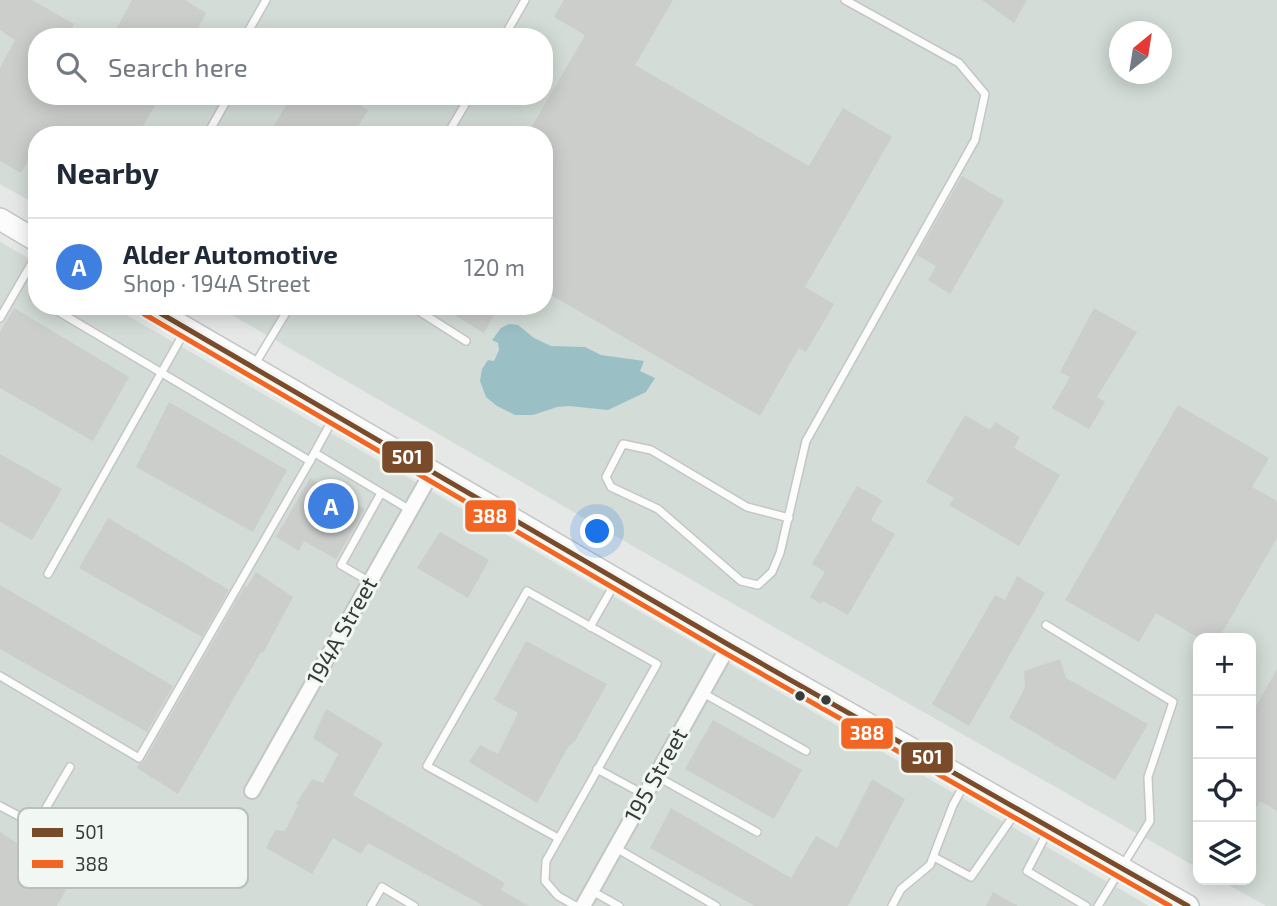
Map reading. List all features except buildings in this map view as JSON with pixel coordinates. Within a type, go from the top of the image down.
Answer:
[{"type":"main road","points":[[0,219],[28,235]]},
{"type":"main road","points":[[163,315],[729,645],[1188,906]]},
{"type":"street","name":"194A Street","points":[[253,790],[432,472]]},
{"type":"street","name":"195 Street","points":[[583,906],[729,645]]},
{"type":"lane","points":[[250,28],[266,0]]},
{"type":"lane","points":[[509,28],[525,0]]},
{"type":"lane","points":[[789,517],[747,507],[651,450],[642,448],[623,444],[606,477],[611,487],[658,509],[741,581],[758,585],[772,572],[780,553],[789,517],[806,441],[975,140],[985,94],[959,63],[845,0]]},
{"type":"lane","points":[[212,126],[224,105]]},
{"type":"lane","points":[[452,126],[465,105]]},
{"type":"lane","points":[[0,318],[28,270]]},
{"type":"lane","points":[[64,315],[410,510]]},
{"type":"lane","points":[[253,367],[285,315]]},
{"type":"lane","points":[[425,315],[467,341]]},
{"type":"lane","points":[[48,574],[186,329]]},
{"type":"lane","points":[[0,676],[139,758],[335,416]]},
{"type":"lane","points":[[370,582],[341,565],[382,493]]},
{"type":"lane","points":[[590,627],[617,580]]},
{"type":"lane","points":[[558,838],[427,766],[527,591],[657,664],[546,861],[545,881],[558,896],[576,906]]},
{"type":"lane","points":[[1046,625],[1173,702],[1148,777],[1150,821],[1098,906]]},
{"type":"lane","points":[[702,692],[806,751]]},
{"type":"lane","points":[[46,808],[70,766]]},
{"type":"lane","points":[[597,769],[645,795]]},
{"type":"lane","points":[[656,776],[757,832]]},
{"type":"lane","points":[[892,906],[901,890],[930,866],[953,805],[966,780]]},
{"type":"lane","points":[[0,806],[18,816]]},
{"type":"lane","points":[[934,857],[971,877],[1018,810]]},
{"type":"lane","points":[[1050,828],[1027,871],[1086,906]]},
{"type":"lane","points":[[615,848],[716,906]]},
{"type":"lane","points":[[371,906],[382,887],[414,906]]},
{"type":"lane","points":[[591,891],[618,906]]},
{"type":"shaded area","points":[[0,0],[1277,0],[1277,906],[1266,906],[1229,885],[1256,885],[1256,633],[1193,633],[1193,865],[232,315],[553,315],[553,126],[28,126],[28,200],[0,184]]},
{"type":"shaded area","points":[[0,242],[28,258],[28,315],[127,315],[1149,906],[0,906]]},
{"type":"water","points":[[509,324],[518,325],[534,338],[551,346],[585,347],[601,355],[644,361],[640,371],[655,378],[646,392],[608,410],[569,406],[533,415],[515,415],[486,397],[480,381],[482,369],[488,360],[494,361],[499,350],[498,343],[492,340],[501,328]]},
{"type":"transit line","name":"388","points":[[146,315],[725,653],[1170,906]]},
{"type":"transit line","name":"501","points":[[163,315],[729,645],[1188,906]]},
{"type":"place","name":"Alder Automotive","points":[[331,506]]}]
